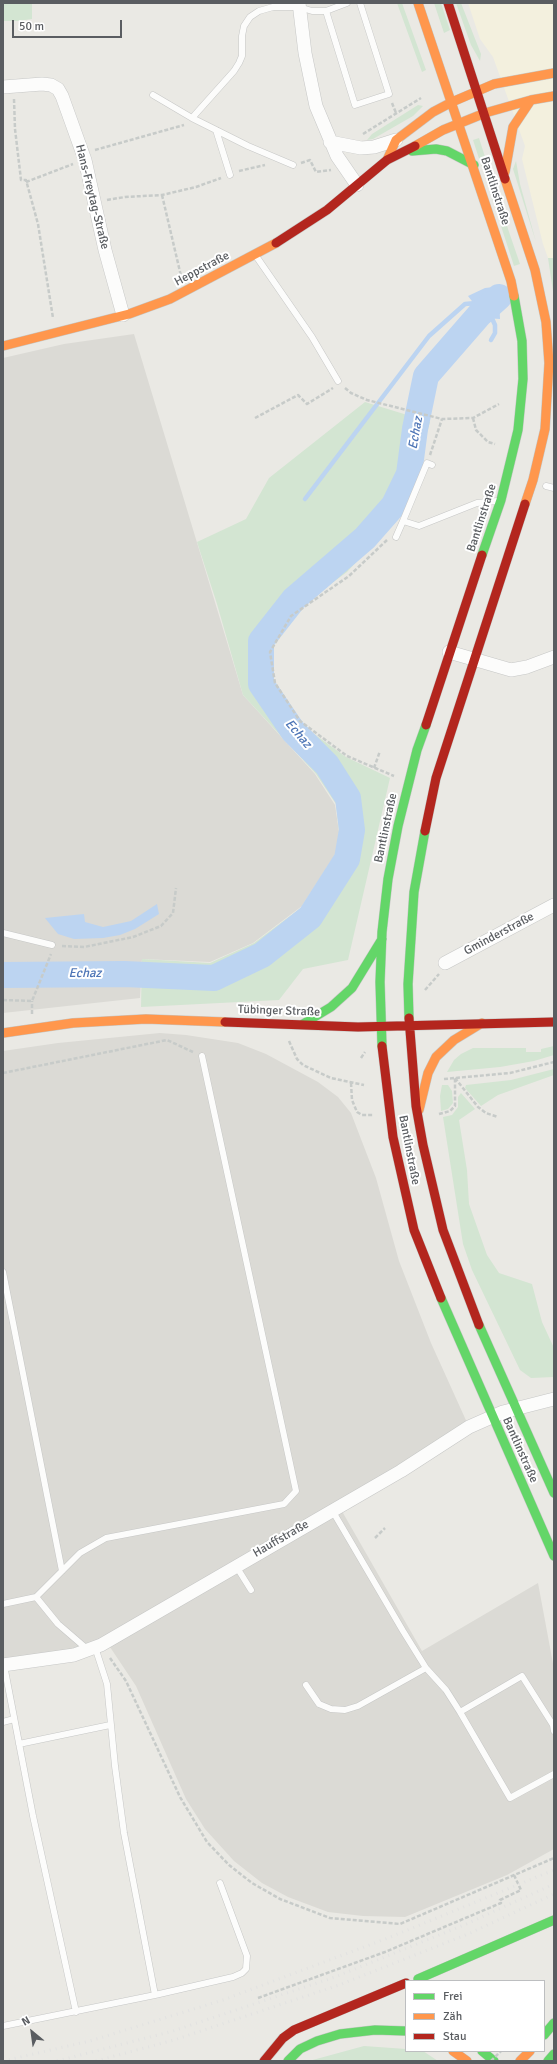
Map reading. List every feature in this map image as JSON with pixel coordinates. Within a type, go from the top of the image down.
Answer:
[{"type":"main road","name":"Bantlinstraße","points":[[418,3],[435,43],[452,102],[474,165],[511,282],[522,341],[523,379],[520,414],[515,445],[501,500],[417,750],[398,826],[388,879],[382,939],[381,1026],[385,1083],[393,1137],[414,1230],[491,1416],[554,1556]]},
{"type":"main road","name":"Bantlinstraße","points":[[448,3],[456,37],[478,90],[530,248],[546,322],[549,363],[547,430],[523,516],[436,778],[424,833],[412,920],[409,963],[409,1024],[418,1117],[435,1202],[450,1252],[477,1320],[554,1493]]},
{"type":"main road","name":"Heppstraße","points":[[387,160],[396,140],[433,112],[452,102],[494,84],[554,73]]},
{"type":"main road","points":[[505,172],[513,127],[531,100],[525,95],[522,78]]},
{"type":"main road","name":"Heppstraße","points":[[3,346],[123,315],[156,305],[185,292],[255,254],[307,223],[387,160],[460,123],[485,113],[531,100],[554,96]]},
{"type":"main road","points":[[405,152],[436,149],[447,151],[474,165]]},
{"type":"main road","points":[[523,516],[545,491]]},
{"type":"main road","points":[[303,1024],[331,1007],[352,988],[366,970],[382,939]]},
{"type":"main road","name":"Tübinger Straße","points":[[3,1033],[73,1023],[146,1019],[381,1026],[483,1022],[554,1022]]},
{"type":"main road","points":[[418,1117],[428,1073],[436,1057],[454,1040],[483,1022]]},
{"type":"main road","points":[[416,1980],[554,1920]]},
{"type":"main road","points":[[264,2061],[283,2038],[294,2030],[405,1984]]},
{"type":"main road","points":[[545,2034],[554,2023]]},
{"type":"main road","points":[[288,2061],[300,2049],[317,2041],[340,2034],[375,2030],[405,2031]]},
{"type":"main road","points":[[454,2052],[467,2061]]},
{"type":"main road","points":[[483,2052],[493,2061]]},
{"type":"main road","points":[[520,2061],[529,2052]]},
{"type":"street","points":[[299,5],[305,53],[313,94],[330,142],[342,166],[357,185]]},
{"type":"street","name":"Hans-Freytag-Straße","points":[[8,86],[42,84],[51,85],[58,89],[62,96],[84,157],[105,250],[123,315]]},
{"type":"street","points":[[330,142],[361,148],[374,147],[396,140]]},
{"type":"street","points":[[449,652],[511,670],[527,667],[554,657]]},
{"type":"street","name":"Gminderstraße","points":[[445,963],[554,905]]},
{"type":"street","name":"Hauffstraße","points":[[4,1665],[61,1657],[95,1647],[401,1471],[469,1427],[491,1416],[516,1408],[554,1399]]},
{"type":"lane","points":[[195,119],[239,64],[242,56],[242,36],[244,26],[250,17],[259,11],[273,7],[299,5],[312,12],[326,11],[347,3]]},
{"type":"lane","points":[[326,11],[355,105],[389,94],[360,3]]},
{"type":"lane","points":[[153,95],[216,130],[248,146],[293,165]]},
{"type":"lane","points":[[216,130],[230,175]]},
{"type":"lane","points":[[255,254],[312,337],[338,381]]},
{"type":"lane","points":[[396,538],[430,464]]},
{"type":"lane","points":[[403,521],[419,526],[477,503],[501,500]]},
{"type":"lane","points":[[3,933],[52,945]]},
{"type":"lane","points":[[3,1604],[36,1597],[80,1553],[106,1538],[284,1504],[296,1491],[202,1056]]},
{"type":"lane","points":[[3,1272],[62,1571]]},
{"type":"lane","points":[[332,1510],[426,1668],[446,1690],[510,1798],[554,1774]]},
{"type":"lane","points":[[236,1565],[251,1590]]},
{"type":"lane","points":[[36,1597],[58,1624],[95,1647],[107,1684],[110,1725],[124,1832],[155,1995]]},
{"type":"lane","points":[[4,1665],[19,1744],[76,2012]]},
{"type":"lane","points":[[306,1685],[319,1704],[331,1709],[345,1710],[358,1706],[426,1668]]},
{"type":"lane","points":[[460,1712],[522,1676],[553,1725],[554,1731]]},
{"type":"lane","points":[[3,1722],[14,1719]]},
{"type":"lane","points":[[19,1744],[110,1725]]},
{"type":"lane","points":[[3,2026],[76,2012],[232,1977],[246,1969],[247,1956],[220,1883]]},
{"type":"path","points":[[8,86],[21,180],[26,180],[38,224],[56,332]]},
{"type":"path","points":[[364,133],[421,98]]},
{"type":"path","points":[[26,182],[84,157],[195,119]]},
{"type":"path","points":[[293,165],[310,160],[314,170],[322,172],[342,166]]},
{"type":"path","points":[[95,203],[125,197],[162,195],[196,187],[230,175],[284,161]]},
{"type":"path","points":[[162,195],[185,292]]},
{"type":"path","points":[[255,418],[298,395],[308,404],[335,387],[338,381],[351,393],[366,400],[442,419],[472,418],[499,404]]},
{"type":"path","points":[[472,418],[476,430],[488,442],[495,444]]},
{"type":"path","points":[[430,464],[442,419]]},
{"type":"path","points":[[394,776],[347,756],[300,721],[275,683],[270,652],[291,616],[349,576],[403,521]]},
{"type":"path","points":[[374,768],[380,751]]},
{"type":"path","points":[[52,945],[84,947],[133,937],[161,926],[173,913],[176,888]]},
{"type":"path","points":[[31,1009],[33,999],[51,954]]},
{"type":"path","points":[[426,989],[438,977],[445,963]]},
{"type":"path","points":[[3,1000],[33,999]]},
{"type":"path","points":[[288,1038],[297,1059],[303,1066],[331,1078],[364,1085]]},
{"type":"path","points":[[3,1073],[167,1040],[202,1056]]},
{"type":"path","points":[[444,1079],[510,1073],[554,1062]]},
{"type":"path","points":[[439,1114],[450,1111],[455,1106],[455,1078]]},
{"type":"path","points":[[455,1078],[478,1108],[486,1113],[498,1117]]},
{"type":"path","points":[[351,1083],[352,1100],[357,1112],[362,1115],[373,1114]]},
{"type":"path","points":[[375,1538],[385,1528]]},
{"type":"path","points":[[95,1647],[126,1681],[180,1797],[207,1842],[229,1865],[252,1883],[273,1895],[308,1911],[330,1918],[400,1924],[554,1858]]},
{"type":"path","points":[[258,1998],[385,1952],[501,1903],[500,1900],[521,1890],[514,1875]]},
{"type":"path","points":[[493,2061],[500,2052]]},
{"type":"shaded area","points":[[468,3],[554,3],[554,258],[548,258],[543,244],[522,159],[525,146],[493,57],[480,39]]},
{"type":"shaded area","points":[[134,334],[243,695],[315,774],[335,805],[339,832],[336,853],[302,906],[253,943],[210,962],[142,959],[140,998],[3,1013],[3,358],[64,344]]},
{"type":"shaded area","points":[[160,1033],[186,1035],[238,1043],[266,1054],[318,1082],[338,1097],[351,1113],[376,1178],[399,1261],[431,1343],[469,1427],[339,1506],[422,1651],[538,1583],[554,1669],[554,1849],[507,1875],[405,1917],[363,1916],[328,1912],[288,1897],[262,1883],[234,1861],[205,1829],[186,1799],[136,1686],[106,1641],[3,1665],[3,1051],[58,1043]]},
{"type":"green space","points":[[3,3],[32,3],[32,19],[3,21]]},
{"type":"green space","points":[[397,3],[402,3],[426,70],[422,72]]},
{"type":"green space","points":[[434,3],[441,3],[450,30],[444,33]]},
{"type":"green space","points":[[456,3],[461,3],[481,54],[480,61],[471,45]]},
{"type":"green space","points":[[418,105],[423,106],[413,116],[373,139],[367,140],[372,134]]},
{"type":"green space","points":[[479,138],[520,264],[514,266],[473,140]]},
{"type":"green space","points":[[516,161],[520,184],[536,242],[513,169]]},
{"type":"green space","points":[[548,258],[554,258],[554,298]]},
{"type":"green space","points":[[365,402],[430,422],[420,458],[391,525],[347,572],[290,614],[267,652],[273,686],[299,723],[346,757],[390,778],[348,960],[303,969],[279,1000],[141,1007],[142,959],[210,963],[254,943],[302,907],[336,853],[339,831],[336,804],[316,774],[243,695],[217,604],[197,542],[246,519],[269,478]]},
{"type":"green space","points":[[554,1046],[554,1055],[534,1061],[500,1067],[447,1072],[454,1060],[461,1054],[473,1048],[526,1048],[526,1052],[541,1052],[541,1049]]},
{"type":"green space","points":[[554,1069],[554,1075],[498,1095],[481,1106],[465,1088],[466,1085],[511,1080]]},
{"type":"green space","points":[[442,1085],[448,1085],[452,1091],[453,1103],[448,1109],[441,1111],[440,1096]]},
{"type":"green space","points":[[461,1093],[475,1109],[459,1120],[467,1170],[469,1204],[487,1255],[499,1273],[532,1284],[542,1322],[554,1348],[554,1377],[531,1378],[520,1370],[472,1270],[463,1244],[443,1117],[452,1115],[458,1107],[458,1097]]},
{"type":"green space","points":[[364,2046],[405,2049],[405,2052],[424,2052],[438,2061],[309,2061]]},
{"type":"water","points":[[494,287],[499,297],[500,319],[485,318],[468,296],[485,288]]},
{"type":"water","points":[[157,904],[159,914],[135,929],[120,935],[103,938],[74,939],[58,934],[45,918],[84,914],[85,922],[103,927],[131,921]]},
{"type":"waterway","name":"Echaz","points":[[3,975],[124,974],[214,978],[262,955],[310,917],[347,859],[352,830],[348,798],[327,765],[293,731],[261,684],[261,641],[294,599],[365,538],[394,505],[409,474],[415,429],[426,376],[480,314],[499,297]]},
{"type":"waterway","points":[[305,499],[429,336],[465,304],[476,303]]},
{"type":"waterway","points":[[490,314],[495,325],[495,333],[491,340]]},
{"type":"railway","points":[[3,2061],[90,2041],[223,2000],[388,1938],[554,1870]]},
{"type":"railway","points":[[57,2061],[173,2031],[335,1977],[464,1925],[554,1884]]},
{"type":"railway","points":[[96,2061],[174,2040],[339,1985],[468,1934],[554,1894]]},
{"type":"traffic: fast","points":[[412,151],[436,149],[447,151],[474,165]]},
{"type":"traffic: fast","points":[[482,555],[501,500],[518,430],[523,379],[522,341],[514,296]]},
{"type":"traffic: fast","points":[[382,1046],[380,982],[382,932],[388,879],[398,826],[417,750],[426,725]]},
{"type":"traffic: fast","points":[[409,1018],[408,984],[414,892],[425,831]]},
{"type":"traffic: fast","points":[[303,1024],[331,1007],[352,988],[382,939]]},
{"type":"traffic: fast","points":[[441,1298],[554,1556]]},
{"type":"traffic: fast","points":[[479,1325],[554,1493]]},
{"type":"traffic: fast","points":[[418,1979],[554,1920]]},
{"type":"traffic: fast","points":[[545,2034],[554,2023]]},
{"type":"traffic: fast","points":[[288,2061],[300,2049],[317,2041],[340,2034],[375,2030],[405,2031]]},
{"type":"traffic: fast","points":[[483,2052],[494,2061]]},
{"type":"traffic: fast","points":[[548,2061],[554,2054]]},
{"type":"traffic: slow","points":[[418,3],[511,281],[514,296]]},
{"type":"traffic: slow","points":[[387,160],[396,140],[433,112],[452,102],[494,84],[554,73]]},
{"type":"traffic: slow","points":[[415,146],[443,130],[485,113],[531,100],[554,96]]},
{"type":"traffic: slow","points":[[505,172],[513,127],[531,100]]},
{"type":"traffic: slow","points":[[505,179],[535,270],[546,322],[549,363],[545,429],[533,480],[525,504]]},
{"type":"traffic: slow","points":[[3,346],[129,314],[170,299],[276,243]]},
{"type":"traffic: slow","points":[[3,1033],[73,1023],[146,1019],[225,1022]]},
{"type":"traffic: slow","points":[[419,1110],[428,1073],[436,1057],[454,1040],[482,1023]]},
{"type":"traffic: slow","points":[[454,2052],[467,2061]]},
{"type":"traffic: slow","points":[[520,2061],[529,2052]]},
{"type":"traffic: jam","points":[[448,3],[505,179]]},
{"type":"traffic: jam","points":[[276,243],[327,210],[387,160],[415,146]]},
{"type":"traffic: jam","points":[[425,831],[436,778],[525,504]]},
{"type":"traffic: jam","points":[[426,725],[482,555]]},
{"type":"traffic: jam","points":[[409,1018],[416,1106],[423,1145],[443,1230],[479,1325]]},
{"type":"traffic: jam","points":[[225,1022],[358,1027],[554,1022]]},
{"type":"traffic: jam","points":[[382,1046],[393,1137],[414,1230],[441,1298]]},
{"type":"traffic: jam","points":[[264,2061],[283,2038],[294,2030],[405,1983]]}]
